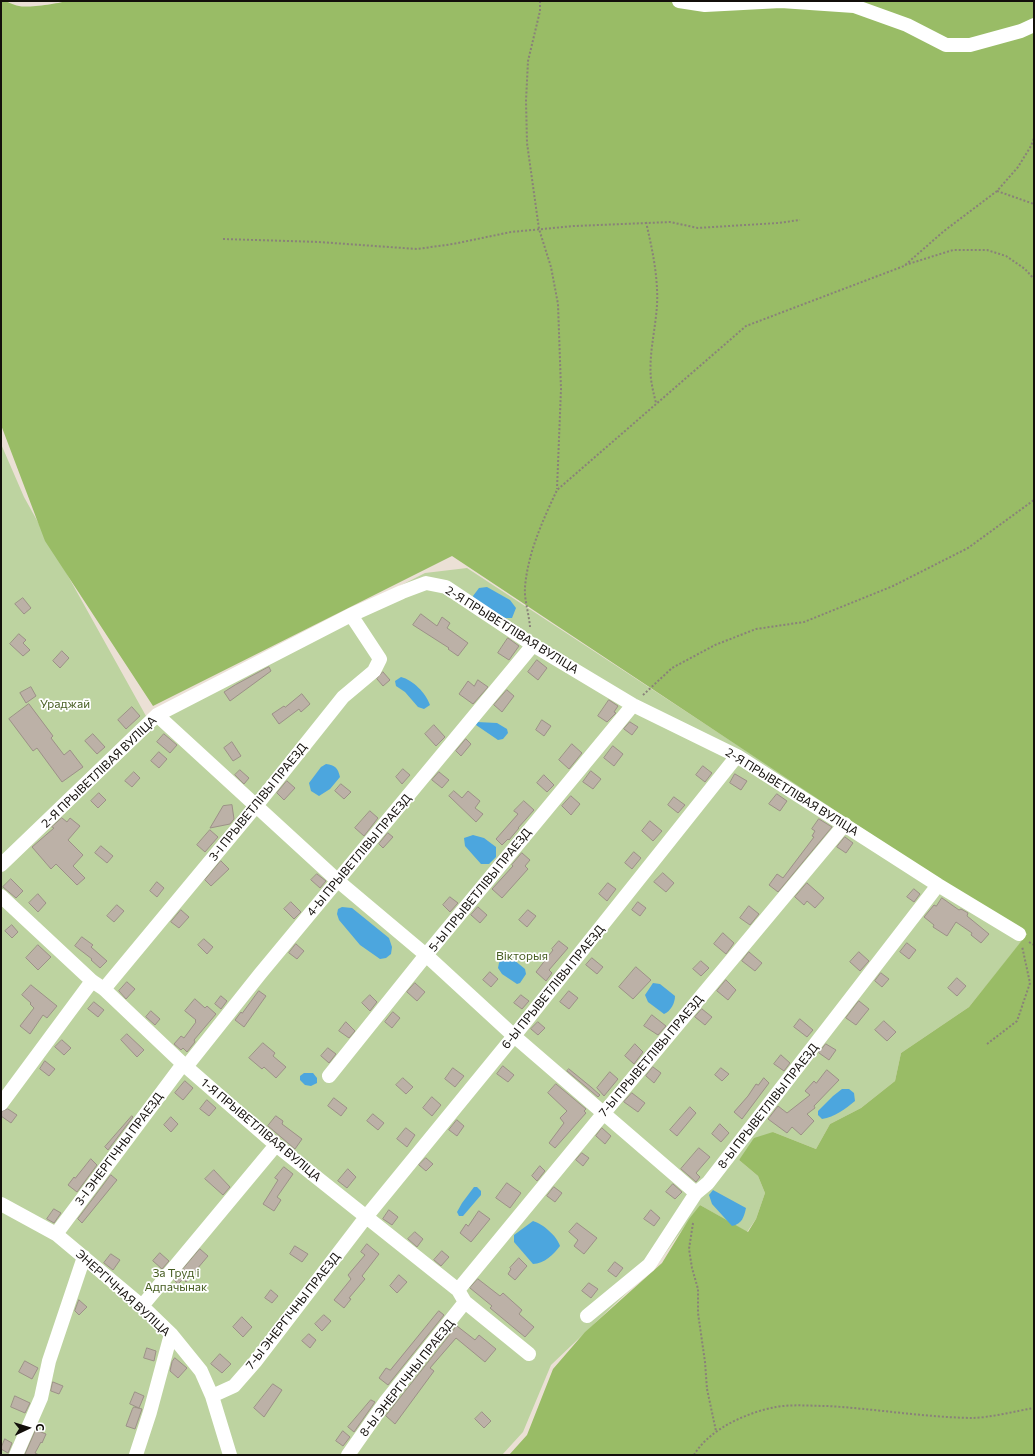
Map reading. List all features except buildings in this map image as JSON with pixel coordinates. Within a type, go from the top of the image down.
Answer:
[{"type":"street","points":[[679,1],[705,5],[781,1],[854,6],[907,25],[946,45],[970,45],[1021,31],[1034,25]]},
{"type":"street","name":"2-Я ПРЫВЕТЛІВАЯ ВУЛІЦА","points":[[1,865],[157,715],[351,615],[426,583],[446,587],[533,645],[633,705],[737,756],[938,885],[1019,934]]},
{"type":"street","name":"3-І ПРЫВЕТЛІВЫ ПРАЕЗД","points":[[104,990],[256,806],[343,697],[374,671],[380,659],[351,615]]},
{"type":"street","name":"4-Ы ПРЫВЕТЛІВЫ ПРАЕЗД","points":[[184,1065],[533,645]]},
{"type":"street","name":"5-Ы ПРЫВЕТЛІВЫ ПРАЕЗД","points":[[329,1076],[426,955],[633,705]]},
{"type":"street","points":[[157,715],[338,881],[426,955],[602,1114],[696,1193]]},
{"type":"street","name":"6-Ы ПРЫВЕТЛІВЫ ПРАЕЗД","points":[[366,1217],[514,1036],[737,756]]},
{"type":"street","name":"7-Ы ПРЫВЕТЛІВЫ ПРАЕЗД","points":[[458,1290],[602,1114],[845,824]]},
{"type":"street","name":"8-Ы ПРЫВЕТЛІВЫ ПРАЕЗД","points":[[587,1316],[648,1265],[696,1193],[708,1183],[938,885]]},
{"type":"street","name":"1-Я ПРЫВЕТЛІВАЯ ВУЛІЦА","points":[[1,896],[184,1065],[276,1145],[458,1290],[465,1302],[529,1354]]},
{"type":"street","points":[[1,1104],[92,981]]},
{"type":"street","name":"3-І ЭНЕРГІЧНЫ ПРАЕЗД","points":[[56,1234],[184,1065]]},
{"type":"street","points":[[142,1306],[276,1145]]},
{"type":"street","name":"ЭНЕРГІЧНАЯ ВУЛІЦА","points":[[1,1204],[56,1234],[142,1306],[171,1334],[201,1371],[212,1396],[230,1455]]},
{"type":"street","name":"7-Ы ЭНЕРГІЧНЫ ПРАЕЗД","points":[[212,1396],[234,1386],[255,1362],[366,1217]]},
{"type":"street","points":[[16,1455],[41,1398],[49,1361],[84,1256]]},
{"type":"street","name":"8-Ы ЭНЕРГІЧНЫ ПРАЕЗД","points":[[348,1455],[386,1401],[465,1302]]},
{"type":"street","points":[[136,1455],[150,1412],[171,1334]]},
{"type":"path","points":[[533,645],[525,588],[530,559],[539,531],[557,490],[561,389],[558,304],[551,267],[539,229],[527,143],[526,101],[528,61],[540,11],[540,1]]},
{"type":"path","points":[[904,266],[944,231],[997,191],[1018,167],[1031,146],[1034,138]]},
{"type":"path","points":[[997,191],[1034,204]]},
{"type":"path","points":[[223,239],[319,242],[416,249],[453,244],[511,232],[539,229],[646,222],[670,222],[698,228],[778,224],[800,220]]},
{"type":"path","points":[[646,222],[652,249],[657,290],[657,311],[651,361],[651,379],[656,403]]},
{"type":"path","points":[[557,490],[746,326],[904,266],[953,250],[987,250],[1006,256],[1025,269],[1034,279]]},
{"type":"path","points":[[633,705],[672,668],[715,645],[756,629],[804,622],[893,586],[968,548],[1034,500]]},
{"type":"path","points":[[987,1044],[1017,1021],[1030,983],[1019,934]]},
{"type":"path","points":[[693,1219],[689,1249],[692,1268],[698,1288],[698,1313],[707,1389],[716,1431]]},
{"type":"path","points":[[695,1454],[716,1431],[743,1416],[777,1406],[809,1405],[973,1418],[1034,1408]]},
{"type":"green space","points":[[1,1],[19,6],[29,6],[65,1],[1034,1],[1034,1455],[509,1455],[527,1435],[553,1369],[585,1332],[662,1263],[689,1219],[700,1205],[748,1232],[756,1219],[765,1193],[758,1176],[739,1160],[754,1138],[773,1132],[816,1149],[830,1124],[861,1108],[895,1081],[901,1053],[969,1007],[1027,934],[943,882],[452,556],[153,706],[45,541],[1,425]]},
{"type":"green space","name":"Вікторыя","points":[[1,444],[24,497],[146,716],[425,573],[467,568],[1027,935],[969,1007],[901,1053],[895,1081],[861,1108],[830,1124],[816,1149],[773,1132],[739,1160],[758,1176],[765,1193],[756,1219],[747,1232],[700,1205],[659,1262],[551,1365],[523,1432],[502,1455],[1,1455]]},
{"type":"water","points":[[487,587],[510,600],[516,608],[512,618],[505,618],[475,602],[473,596],[479,588]]},
{"type":"water","points":[[401,677],[410,681],[418,688],[428,700],[430,705],[424,709],[418,707],[405,692],[396,686],[395,681]]},
{"type":"water","points":[[477,722],[497,723],[507,729],[508,733],[503,739],[498,740],[476,725]]},
{"type":"water","points":[[326,764],[332,765],[336,768],[340,777],[330,789],[319,796],[311,791],[309,783],[321,767]]},
{"type":"water","points":[[473,835],[484,838],[496,847],[496,857],[489,864],[481,864],[465,846],[464,838]]},
{"type":"water","points":[[342,907],[352,908],[389,938],[392,947],[391,954],[386,958],[380,959],[360,945],[339,920],[337,914],[338,909]]},
{"type":"water","points":[[504,955],[508,955],[525,969],[526,974],[520,983],[517,984],[502,974],[498,968]]},
{"type":"water","points":[[653,983],[660,984],[675,996],[669,1011],[664,1014],[648,1002],[645,995]]},
{"type":"water","points":[[304,1073],[313,1073],[317,1078],[317,1083],[311,1086],[305,1085],[300,1080],[300,1076]]},
{"type":"water","points":[[842,1089],[849,1089],[854,1093],[855,1101],[836,1115],[822,1119],[818,1115],[818,1111]]},
{"type":"water","points":[[474,1187],[477,1187],[481,1191],[481,1195],[463,1216],[459,1216],[457,1212]]},
{"type":"water","points":[[713,1190],[746,1208],[743,1217],[738,1224],[732,1226],[712,1204],[709,1195]]},
{"type":"water","points":[[533,1221],[549,1231],[556,1238],[560,1246],[552,1255],[537,1264],[533,1264],[514,1242],[514,1235]]},
{"type":"park label","name":"Ураджай","points":[[65,704]]},
{"type":"park label","name":"За Труд і Адпачынак","points":[[176,1280]]}]
